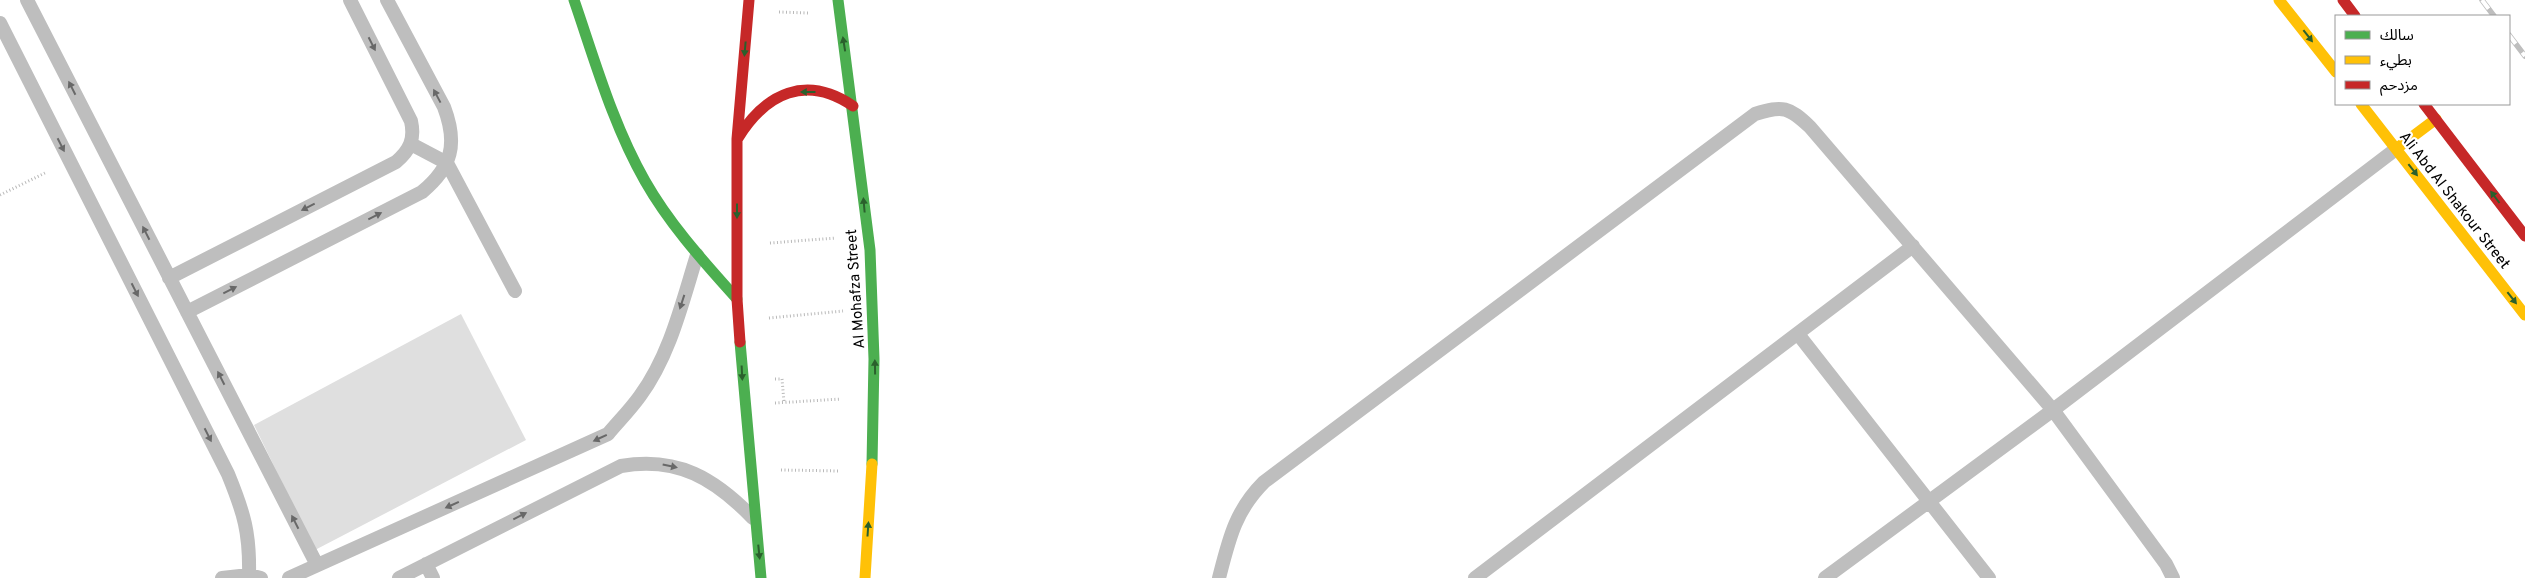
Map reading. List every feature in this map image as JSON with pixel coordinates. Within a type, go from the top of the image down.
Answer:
[{"type":"main road","points":[[574,0],[612,107],[635,163],[667,215],[697,255],[737,299]]},
{"type":"main road","name":"Al Mohafza Street","points":[[838,0],[853,106],[873,308],[874,398],[872,471],[864,578]]},
{"type":"main road","points":[[2280,0],[2335,71]]},
{"type":"main road","points":[[2343,0],[2355,15]]},
{"type":"main road","points":[[749,6],[737,140],[737,299],[744,405],[761,578]]},
{"type":"main road","points":[[737,140],[749,119],[766,103],[786,93],[810,90],[833,94],[853,106]]},
{"type":"main road","name":"Ali Abd Al Shakour Street","points":[[2362,105],[2525,316]]},
{"type":"main road","points":[[2425,105],[2525,236]]},
{"type":"main road","points":[[2396,149],[2436,119]]},
{"type":"lane","points":[[27,0],[317,566]]},
{"type":"lane","points":[[169,278],[396,162],[412,144],[414,132],[411,121],[350,0]]},
{"type":"lane","points":[[187,312],[422,192],[436,180],[447,163],[452,145],[451,125],[444,107],[387,0]]},
{"type":"lane","points":[[0,23],[228,474],[242,509],[250,541],[255,577],[222,578]]},
{"type":"lane","points":[[1219,578],[1238,515],[1249,497],[1264,482],[1755,114],[1775,108],[1795,112],[1913,246],[2052,410],[2166,564],[2173,578]]},
{"type":"lane","points":[[412,144],[447,163],[516,291]]},
{"type":"lane","points":[[1825,578],[2052,410],[2396,149]]},
{"type":"lane","points":[[1475,578],[1913,246]]},
{"type":"lane","points":[[288,578],[608,434],[640,396],[656,369],[671,338],[697,255]]},
{"type":"lane","points":[[1798,334],[1989,578]]},
{"type":"lane","points":[[399,578],[621,466],[644,462],[674,466],[704,478],[732,497],[756,521]]},
{"type":"lane","points":[[426,564],[433,578]]},
{"type":"path","points":[[749,6],[840,14]]},
{"type":"path","points":[[0,195],[70,161]]},
{"type":"path","points":[[737,246],[867,236]]},
{"type":"path","points":[[739,321],[873,308]]},
{"type":"path","points":[[744,405],[874,398]]},
{"type":"path","points":[[751,470],[872,471]]},
{"type":"building","points":[[461,314],[526,440],[315,550],[254,425]]},
{"type":"railway","points":[[2482,0],[2493,15]]},
{"type":"railway","points":[[2510,36],[2525,56]]},
{"type":"traffic: fast","points":[[574,0],[623,138],[645,181],[676,228],[737,299]]},
{"type":"traffic: fast","points":[[838,0],[870,250],[874,359],[872,464]]},
{"type":"traffic: fast","points":[[740,342],[761,578]]},
{"type":"traffic: slow","points":[[2279,0],[2335,71]]},
{"type":"traffic: slow","points":[[2362,105],[2525,315]]},
{"type":"traffic: slow","points":[[2396,149],[2436,119]]},
{"type":"traffic: slow","points":[[865,578],[872,464]]},
{"type":"traffic: jam","points":[[740,342],[737,299],[737,139],[749,0]]},
{"type":"traffic: jam","points":[[2343,0],[2354,15]]},
{"type":"traffic: jam","points":[[738,138],[749,122],[761,110],[774,100],[788,93],[803,90],[819,91],[836,96],[853,106]]},
{"type":"traffic: jam","points":[[2425,105],[2525,236]]}]
